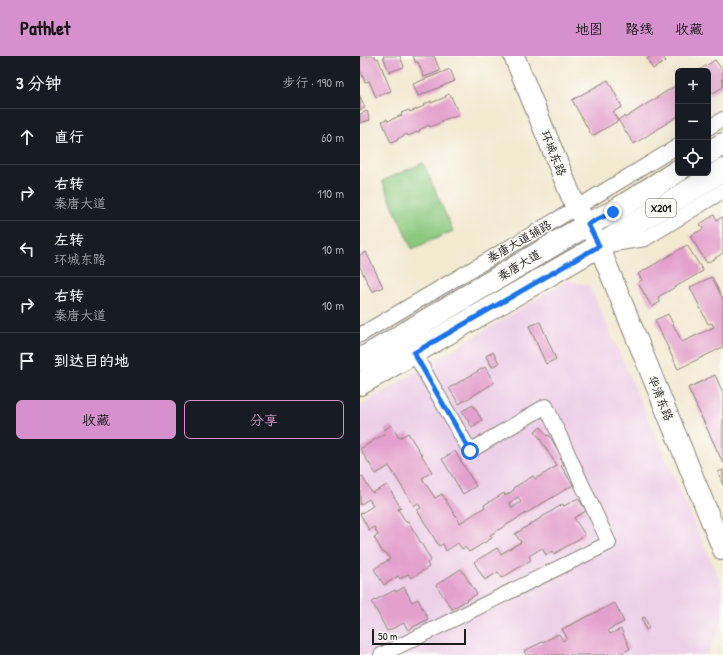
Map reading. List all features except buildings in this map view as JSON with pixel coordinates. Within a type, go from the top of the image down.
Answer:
[{"type":"main road","points":[[711,151],[723,144]]},
{"type":"main road","name":"秦唐大道","points":[[360,384],[599,246],[723,170]]},
{"type":"main road","name":"秦唐大道","points":[[360,360],[582,216],[613,212],[675,173]]},
{"type":"street","name":"环城东路","points":[[514,56],[582,216],[599,246]]},
{"type":"street","points":[[711,126],[723,119]]},
{"type":"street","name":"秦唐大道辅路","points":[[360,335],[582,216],[675,148]]},
{"type":"street","points":[[599,246],[645,239],[723,191]]},
{"type":"street","name":"华清东路","points":[[599,246],[723,550]]},
{"type":"street","points":[[381,655],[609,543],[546,406],[470,451],[414,353]]},
{"type":"shaded area","points":[[568,280],[590,286],[723,588],[723,617],[708,655],[360,655],[360,406]]},
{"type":"green space","points":[[423,163],[453,231],[412,249],[382,181]]},
{"type":"route","points":[[470,451],[414,353],[599,246],[588,224],[613,212]]}]
